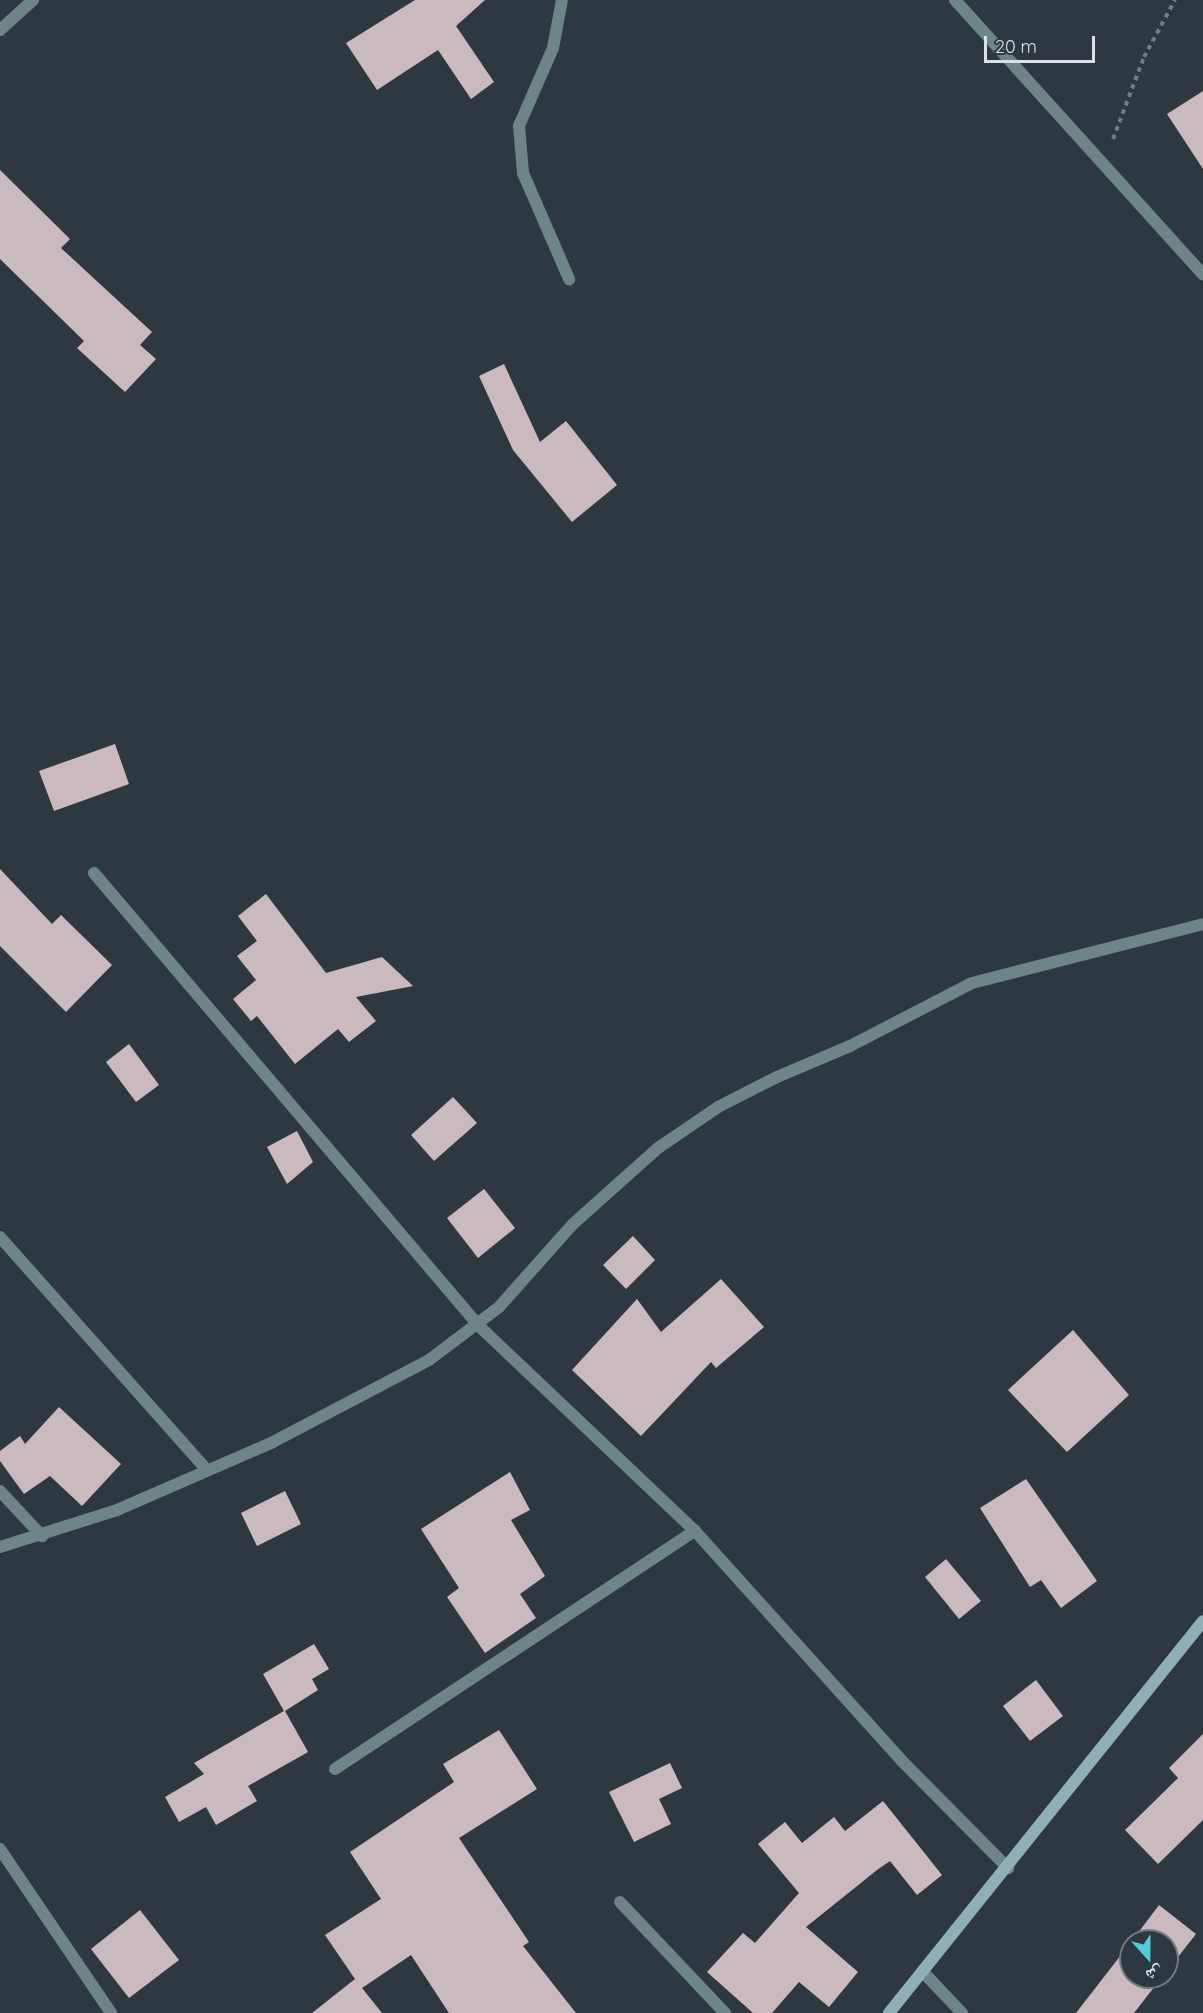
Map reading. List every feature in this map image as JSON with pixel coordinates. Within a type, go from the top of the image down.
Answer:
[{"type":"main road","points":[[890,2013],[1203,1621]]},
{"type":"street","points":[[0,30],[33,0]]},
{"type":"street","points":[[562,0],[553,48],[519,126],[523,173],[569,279]]},
{"type":"street","points":[[956,0],[1203,274]]},
{"type":"street","points":[[94,873],[479,1326],[695,1531],[902,1761],[1008,1868]]},
{"type":"street","points":[[0,1547],[42,1536],[117,1510],[351,1404],[479,1326],[610,1190],[658,1148],[718,1107],[972,983],[1203,924]]},
{"type":"street","points":[[0,1237],[207,1470]]},
{"type":"street","points":[[0,1491],[42,1536]]},
{"type":"street","points":[[335,1769],[695,1531]]},
{"type":"street","points":[[0,1849],[111,2013]]},
{"type":"street","points":[[620,1902],[724,2013]]},
{"type":"street","points":[[923,1972],[962,2013]]},
{"type":"path","points":[[1107,166],[1124,102],[1175,0]]},
{"type":"building","points":[[415,0],[485,0],[456,26],[494,82],[471,99],[438,50],[377,90],[346,43]]},
{"type":"building","points":[[1203,91],[1203,169],[1167,114]]},
{"type":"building","points":[[0,170],[70,239],[61,248],[152,332],[140,345],[156,359],[125,392],[77,348],[84,341],[0,259]]},
{"type":"building","points":[[504,364],[540,442],[566,421],[617,485],[572,522],[513,450],[479,376]]},
{"type":"building","points":[[115,744],[129,784],[54,811],[39,771]]},
{"type":"building","points":[[0,869],[52,924],[61,915],[112,965],[66,1012],[0,946]]},
{"type":"building","points":[[266,894],[326,973],[382,957],[413,986],[356,997],[376,1021],[349,1042],[338,1029],[295,1064],[257,1016],[251,1021],[233,999],[256,980],[237,956],[257,941],[238,916]]},
{"type":"building","points":[[129,1044],[159,1085],[136,1102],[106,1062]]},
{"type":"building","points":[[453,1097],[477,1123],[434,1161],[411,1135]]},
{"type":"building","points":[[297,1131],[313,1162],[287,1184],[267,1147]]},
{"type":"building","points":[[484,1189],[515,1228],[478,1258],[447,1218]]},
{"type":"building","points":[[633,1236],[655,1260],[626,1289],[603,1265]]},
{"type":"building","points":[[721,1279],[764,1327],[716,1368],[711,1362],[641,1436],[572,1370],[637,1299],[661,1332]]},
{"type":"building","points":[[1073,1330],[1129,1395],[1067,1452],[1008,1390]]},
{"type":"building","points":[[59,1407],[121,1464],[82,1506],[50,1476],[24,1494],[0,1461],[0,1451],[20,1436],[25,1444]]},
{"type":"building","points":[[510,1472],[530,1510],[511,1520],[545,1576],[520,1594],[536,1618],[485,1653],[447,1597],[459,1588],[421,1529]]},
{"type":"building","points":[[1026,1479],[1097,1581],[1061,1608],[1041,1580],[1030,1587],[980,1508]]},
{"type":"building","points":[[285,1491],[301,1524],[257,1546],[241,1513]]},
{"type":"building","points":[[946,1559],[981,1601],[959,1619],[925,1577]]},
{"type":"building","points":[[314,1644],[329,1669],[312,1679],[318,1690],[285,1711],[308,1752],[248,1786],[257,1801],[216,1825],[206,1807],[179,1822],[165,1797],[204,1774],[194,1763],[284,1711],[263,1674]]},
{"type":"building","points":[[1036,1680],[1063,1716],[1030,1741],[1003,1706]]},
{"type":"building","points":[[499,1730],[537,1789],[459,1838],[529,1942],[523,1946],[576,2013],[449,2013],[411,1955],[362,1988],[382,2013],[312,2013],[355,1979],[325,1935],[381,1899],[350,1852],[454,1782],[443,1764]]},
{"type":"building","points":[[1203,1734],[1203,1820],[1158,1864],[1125,1830],[1178,1778],[1169,1768]]},
{"type":"building","points":[[670,1763],[682,1788],[659,1799],[671,1824],[634,1842],[609,1792]]},
{"type":"building","points":[[883,1801],[942,1875],[917,1895],[890,1861],[877,1870],[806,1927],[858,1972],[829,2007],[799,1982],[772,2013],[753,2013],[707,1972],[743,1933],[755,1943],[799,1893],[758,1844],[785,1822],[802,1843],[834,1817],[845,1831]]},
{"type":"building","points":[[1159,1905],[1196,1934],[1179,1956],[1179,1929],[1141,1929]]},
{"type":"building","points":[[140,1910],[179,1960],[129,1998],[91,1949]]},
{"type":"building","points":[[1119,1957],[1119,1989],[1153,1989],[1134,2013],[1076,2013]]}]
